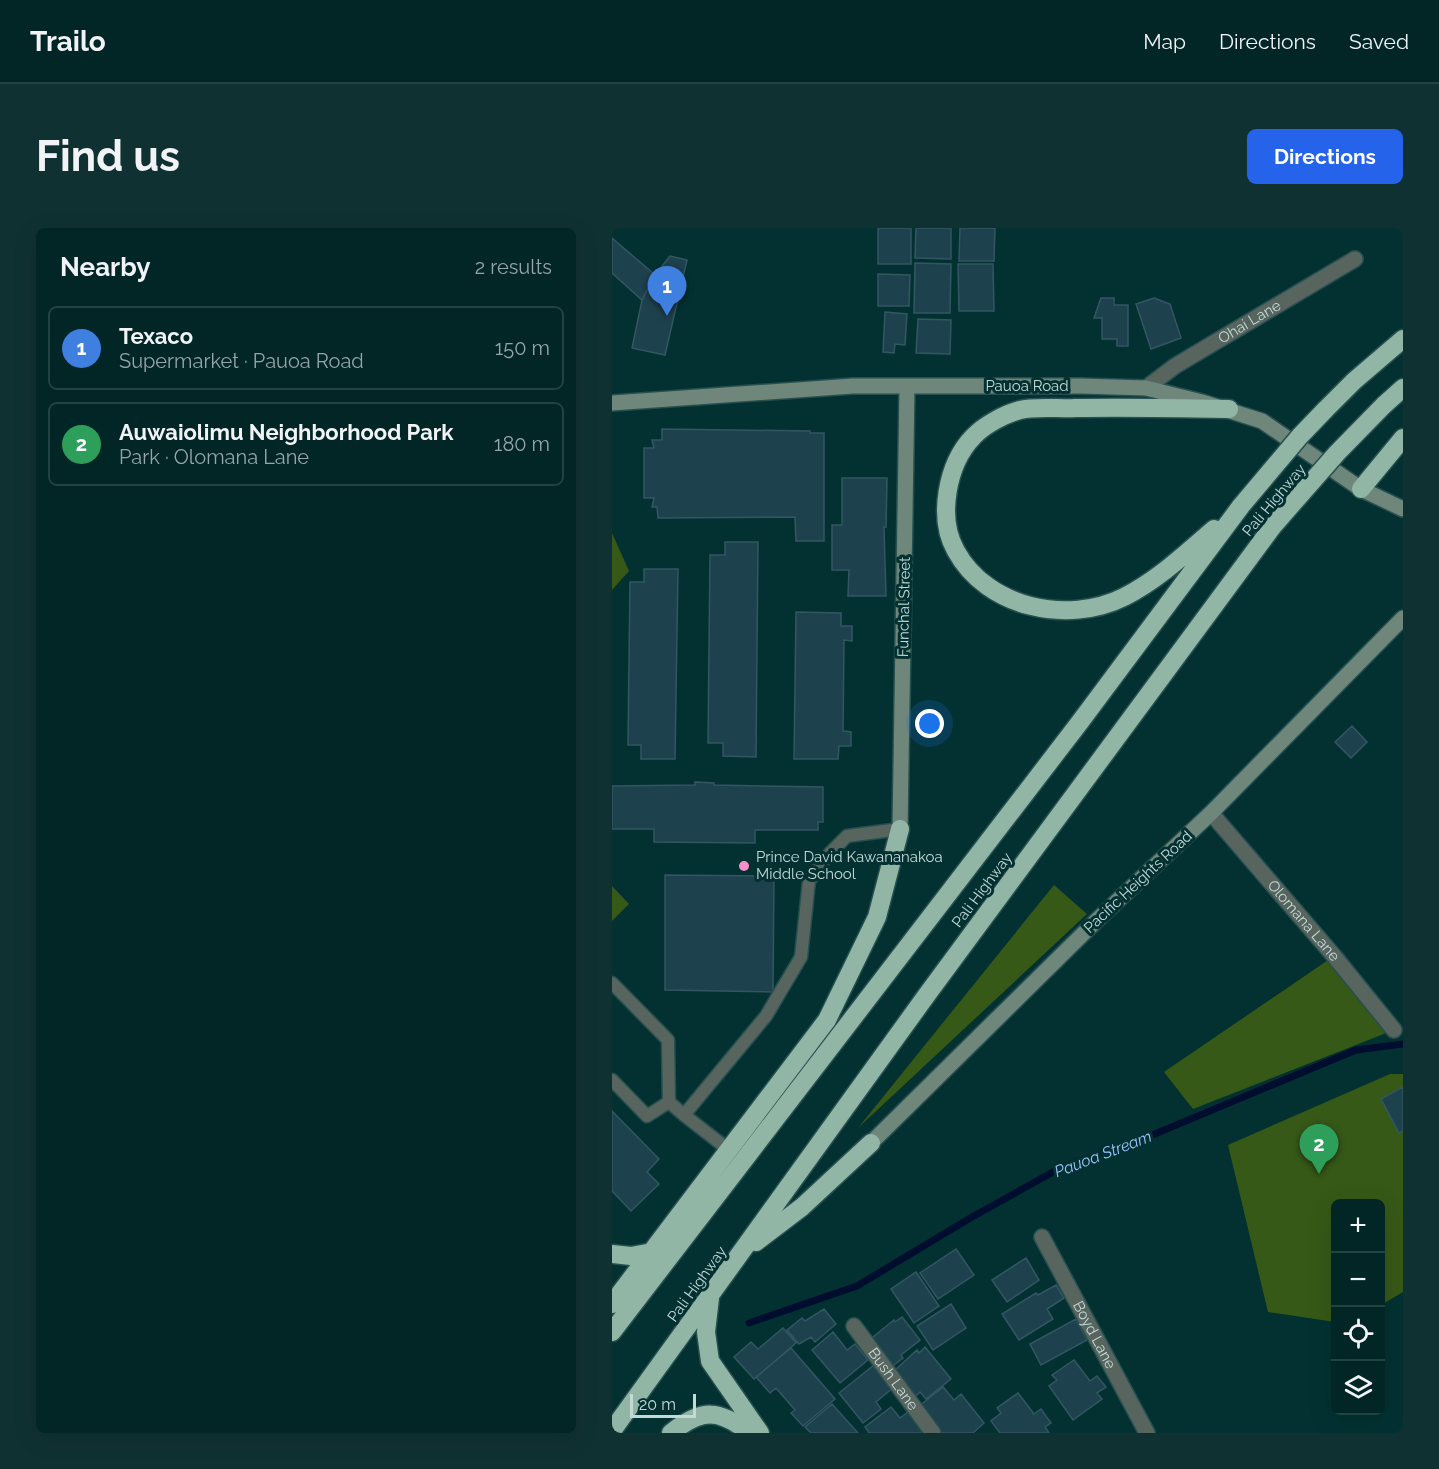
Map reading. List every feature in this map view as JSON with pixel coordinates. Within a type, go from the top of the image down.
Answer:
[{"type":"highway","name":"Pali Highway","points":[[612,1332],[1073,731],[1241,506],[1300,436],[1354,381],[1403,339]]},
{"type":"highway","name":"Pali Highway","points":[[612,1431],[926,996],[1273,526],[1337,453],[1403,387]]},
{"type":"highway","points":[[1229,410],[1140,407],[1021,409],[998,419],[974,436],[959,457],[950,484],[947,518],[951,541],[957,553],[978,579],[997,593],[1015,602],[1035,607],[1067,610],[1106,604],[1131,593],[1171,566],[1241,506]]},
{"type":"highway","points":[[1361,489],[1403,438]]},
{"type":"highway","points":[[612,1304],[827,1020],[877,916],[900,829]]},
{"type":"highway","points":[[742,1252],[802,1208],[871,1143]]},
{"type":"highway","points":[[612,1254],[631,1256],[652,1252]]},
{"type":"highway","points":[[710,1297],[706,1332],[710,1361],[760,1433]]},
{"type":"highway","points":[[671,1433],[684,1422],[715,1413],[734,1421],[750,1433]]},
{"type":"main road","name":"Pauoa Road","points":[[614,401],[853,386],[1146,388],[1262,420],[1361,489],[1403,509]]},
{"type":"main road","name":"Funchal Street","points":[[900,829],[908,386]]},
{"type":"main road","name":"Pacific Heights Road","points":[[871,1143],[1096,921],[1211,813],[1403,618]]},
{"type":"street","name":"Ohai Lane","points":[[1146,388],[1175,366],[1355,259]]},
{"type":"street","name":"Olomana Lane","points":[[1211,813],[1334,956],[1394,1030]]},
{"type":"street","name":"Boyd Lane","points":[[1042,1237],[1147,1433]]},
{"type":"street","name":"Bush Lane","points":[[854,1326],[933,1433]]},
{"type":"lane","points":[[684,1115],[766,1016],[801,957],[809,881],[830,853],[847,836],[900,829]]},
{"type":"lane","points":[[612,983],[668,1040],[669,1102],[729,1150]]},
{"type":"lane","points":[[612,1080],[647,1116],[669,1102]]},
{"type":"green space","points":[[612,533],[629,571],[612,590]]},
{"type":"green space","points":[[1054,885],[1087,914],[858,1128]]},
{"type":"green space","points":[[612,886],[629,904],[612,921]]},
{"type":"green space","points":[[1334,956],[1394,1030],[1193,1109],[1164,1072]]},
{"type":"green space","points":[[1390,1074],[1403,1074],[1403,1292],[1385,1303],[1385,1199],[1331,1199],[1331,1321],[1268,1312],[1228,1145]]},
{"type":"building","points":[[878,228],[911,228],[911,264],[878,264]]},
{"type":"building","points":[[916,228],[951,228],[951,259],[915,258]]},
{"type":"building","points":[[960,228],[995,228],[994,261],[959,261]]},
{"type":"building","points":[[612,238],[655,275],[642,300],[612,273]]},
{"type":"building","points":[[670,256],[687,260],[665,355],[632,348],[642,300],[655,275]]},
{"type":"building","points":[[915,263],[951,264],[950,313],[914,313]]},
{"type":"building","points":[[958,264],[993,264],[994,311],[959,311]]},
{"type":"building","points":[[878,274],[910,275],[909,306],[878,306]]},
{"type":"building","points":[[1101,298],[1114,298],[1114,305],[1128,305],[1128,346],[1117,346],[1117,339],[1102,339],[1102,318],[1094,318]]},
{"type":"building","points":[[1154,298],[1170,304],[1181,338],[1151,349],[1136,304]]},
{"type":"building","points":[[885,312],[907,314],[905,345],[895,344],[894,353],[883,352]]},
{"type":"building","points":[[918,319],[951,320],[950,354],[916,353]]},
{"type":"building","points":[[662,429],[824,433],[824,541],[796,541],[795,517],[658,518],[657,507],[652,507],[654,498],[644,498],[644,448],[654,448],[652,440],[662,440]]},
{"type":"building","points":[[842,478],[887,478],[886,527],[884,527],[886,596],[848,596],[849,570],[832,570],[832,525],[842,525]]},
{"type":"building","points":[[725,542],[758,542],[756,757],[723,756],[723,743],[708,743],[710,555],[725,555]]},
{"type":"building","points":[[644,569],[678,569],[675,759],[641,759],[641,745],[628,745],[630,582],[644,582]]},
{"type":"building","points":[[796,612],[841,613],[841,626],[852,626],[852,641],[844,640],[843,731],[851,732],[851,746],[839,746],[838,759],[794,759]]},
{"type":"building","points":[[1352,726],[1367,742],[1351,758],[1335,742]]},
{"type":"building","points":[[695,782],[714,783],[714,785],[823,787],[823,822],[818,822],[818,830],[755,830],[755,843],[654,842],[654,829],[612,829],[612,786],[695,785]]},
{"type":"building","points":[[665,875],[774,876],[773,992],[665,990]]},
{"type":"building","points":[[1403,1087],[1403,1131],[1399,1133],[1381,1099]]},
{"type":"building","points":[[612,1111],[659,1159],[647,1172],[659,1184],[631,1211],[612,1191]]},
{"type":"building","points":[[956,1249],[974,1275],[938,1299],[920,1273]]},
{"type":"building","points":[[1026,1258],[1039,1280],[1007,1302],[992,1280]]},
{"type":"building","points":[[916,1272],[939,1306],[914,1323],[891,1289]]},
{"type":"building","points":[[1056,1285],[1064,1298],[1047,1309],[1053,1319],[1019,1340],[1002,1314],[1036,1293],[1038,1295]]},
{"type":"building","points":[[951,1304],[966,1328],[933,1350],[917,1326]]},
{"type":"building","points":[[824,1309],[836,1324],[815,1342],[811,1337],[799,1344],[787,1330],[802,1318],[805,1321]]},
{"type":"building","points":[[902,1317],[920,1340],[901,1355],[903,1358],[890,1368],[868,1341],[894,1320],[895,1322]]},
{"type":"building","points":[[1076,1319],[1087,1340],[1041,1365],[1030,1344]]},
{"type":"building","points":[[783,1328],[796,1343],[754,1379],[734,1357],[751,1342],[758,1349]]},
{"type":"building","points":[[833,1332],[847,1350],[855,1344],[868,1360],[840,1383],[812,1350]]},
{"type":"building","points":[[925,1347],[951,1379],[926,1399],[920,1392],[915,1397],[894,1371],[917,1350],[919,1353]]},
{"type":"building","points":[[791,1348],[835,1399],[803,1426],[791,1413],[795,1410],[776,1388],[770,1393],[756,1377]]},
{"type":"building","points":[[1074,1360],[1090,1381],[1097,1376],[1106,1387],[1097,1393],[1102,1399],[1073,1420],[1049,1386],[1057,1380],[1052,1375]]},
{"type":"building","points":[[874,1365],[893,1388],[876,1402],[881,1409],[863,1423],[839,1393]]},
{"type":"building","points":[[943,1387],[954,1400],[961,1394],[984,1423],[973,1433],[940,1433],[918,1407]]},
{"type":"building","points":[[1018,1393],[1034,1414],[1041,1409],[1051,1423],[1045,1427],[1049,1433],[1000,1433],[991,1421],[1001,1413],[997,1408]]},
{"type":"building","points":[[832,1404],[858,1433],[811,1433],[805,1427]]},
{"type":"building","points":[[891,1407],[900,1418],[908,1412],[924,1433],[869,1433],[865,1427]]},
{"type":"waterway","name":"Pauoa Stream","points":[[749,1323],[857,1286],[972,1217],[1062,1167],[1138,1141],[1356,1050],[1403,1044]]},
{"type":"place","name":"Texaco","points":[[667,316]]},
{"type":"place","name":"Prince David Kawananakoa Middle School","points":[[744,866]]},
{"type":"place","name":"Auwaiolimu Neighborhood Park","points":[[1319,1174]]}]
